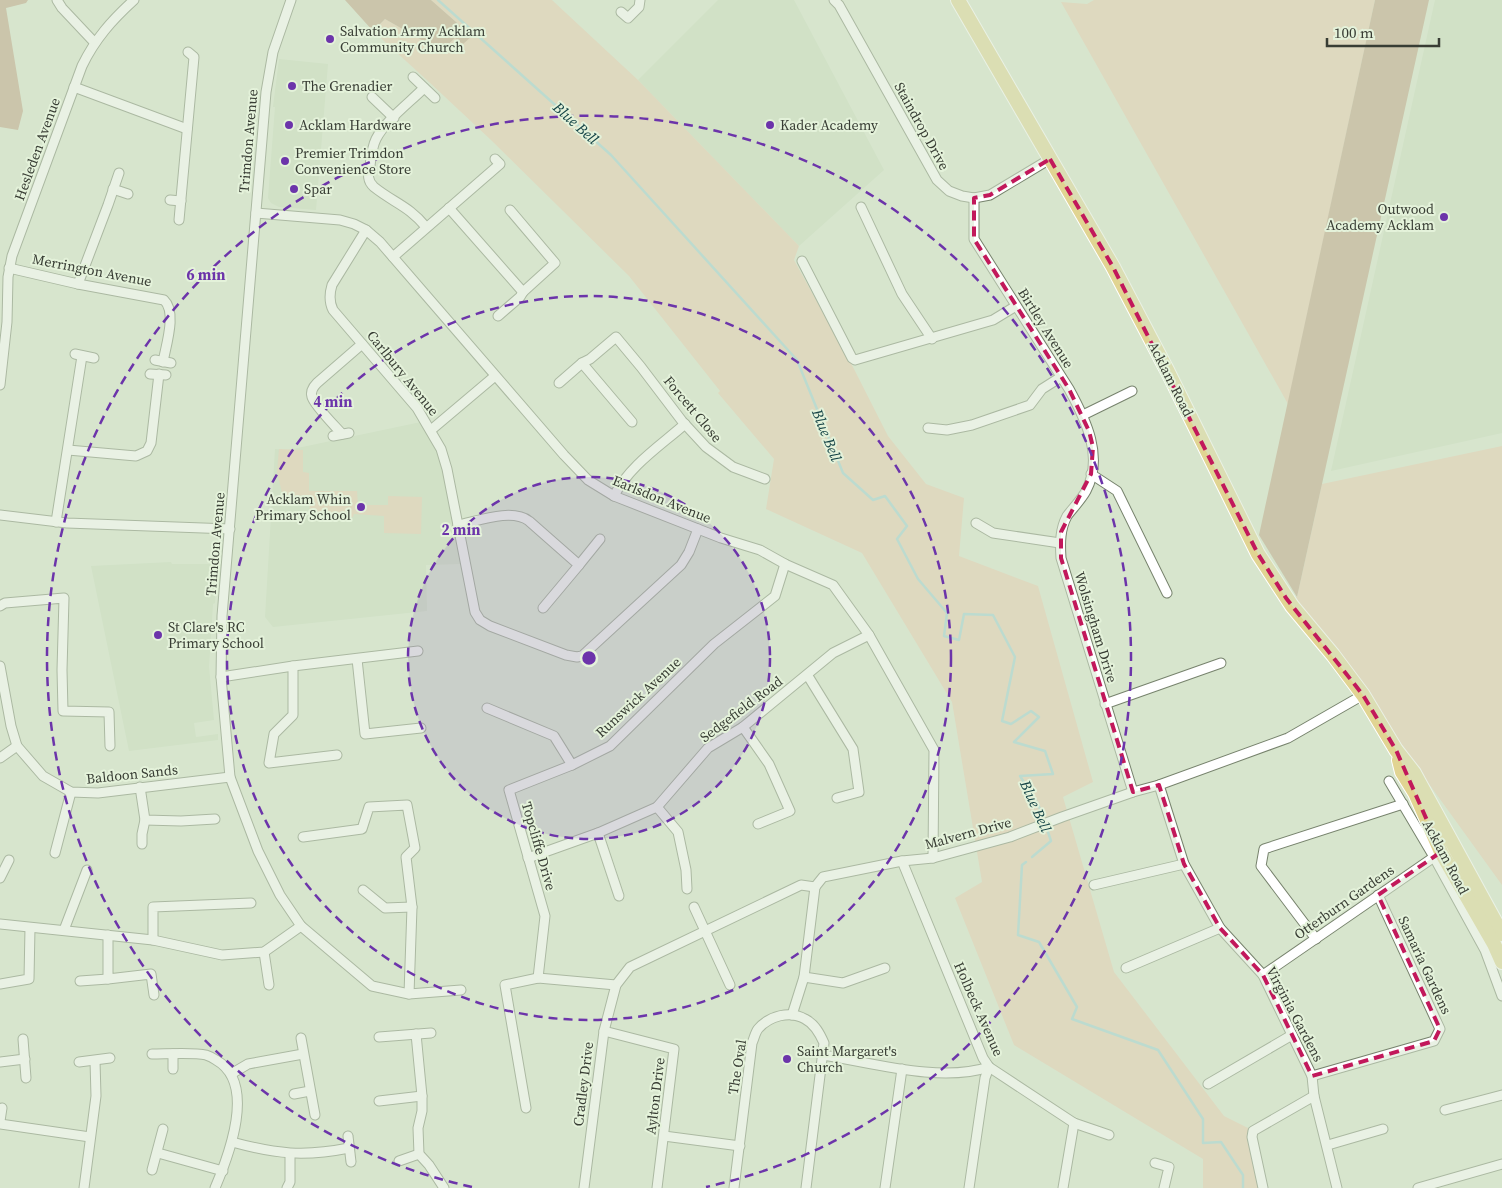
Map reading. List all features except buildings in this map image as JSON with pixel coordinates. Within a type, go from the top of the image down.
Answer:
[{"type":"main road","name":"Acklam Road","points":[[958,0],[1113,267],[1168,372],[1258,554],[1292,606],[1363,695],[1396,750],[1414,773],[1502,934]]},
{"type":"main road","name":"Acklam Road","points":[[1396,750],[1402,772],[1415,793],[1438,854],[1494,944],[1502,962]]},
{"type":"street","points":[[57,0],[62,8],[94,42]]},
{"type":"street","name":"Hesleden Avenue","points":[[0,385],[7,322],[9,268],[82,66],[94,42],[107,26],[134,0]]},
{"type":"street","points":[[621,12],[628,18],[640,7],[640,0]]},
{"type":"street","name":"Staindrop Drive","points":[[834,0],[937,180],[949,191],[974,198]]},
{"type":"street","name":"Trimdon Avenue","points":[[289,1],[273,52],[268,77],[222,616],[221,678],[230,777],[258,851],[280,896],[300,926],[372,986],[409,994],[461,990]]},
{"type":"street","points":[[179,220],[194,55]]},
{"type":"street","points":[[413,77],[435,98]]},
{"type":"street","points":[[74,87],[187,129]]},
{"type":"street","points":[[424,88],[379,134],[374,145],[368,174],[375,187],[416,214],[426,227]]},
{"type":"street","points":[[372,97],[394,118]]},
{"type":"street","points":[[974,198],[990,194],[1050,159]]},
{"type":"street","points":[[393,257],[500,164]]},
{"type":"street","points":[[78,284],[119,172]]},
{"type":"street","points":[[113,189],[128,194]]},
{"type":"street","name":"Birtley Avenue","points":[[974,198],[974,239],[1083,415],[1093,447],[1091,474]]},
{"type":"street","points":[[170,200],[180,201]]},
{"type":"street","points":[[861,207],[902,294],[932,339]]},
{"type":"street","points":[[449,208],[522,292]]},
{"type":"street","name":"Earlsdon Avenue","points":[[256,213],[340,220],[366,230],[380,242],[495,376],[588,480],[614,496],[736,544],[760,550],[785,564],[833,585],[869,635],[934,750],[933,858]]},
{"type":"street","points":[[498,316],[555,263],[511,216]]},
{"type":"street","name":"Carlbury Avenue","points":[[366,230],[335,279],[329,298],[334,310],[417,408],[441,449],[447,469],[477,617],[490,626],[578,658],[587,653],[681,565],[689,552],[698,529]]},
{"type":"street","points":[[802,261],[852,358],[855,360],[993,320],[1016,306]]},
{"type":"street","name":"Merrington Avenue","points":[[9,268],[78,284],[155,297],[166,302],[171,315],[163,362]]},
{"type":"street","name":"Forcett Close","points":[[582,363],[590,359],[616,337],[706,447],[725,462],[765,478]]},
{"type":"street","points":[[341,434],[315,402],[311,394],[317,382],[362,344]]},
{"type":"street","points":[[56,522],[68,450],[78,355],[94,358]]},
{"type":"street","points":[[559,383],[582,363],[632,422]]},
{"type":"street","points":[[68,450],[136,456],[144,454],[150,448],[151,443],[158,374]]},
{"type":"street","points":[[431,430],[495,376]]},
{"type":"street","points":[[928,428],[947,430],[972,425],[1030,405],[1042,390],[1061,377]]},
{"type":"street","points":[[1083,415],[1132,391]]},
{"type":"street","points":[[614,496],[621,483],[631,471],[686,424]]},
{"type":"street","points":[[1091,474],[1117,491],[1167,593]]},
{"type":"street","name":"Wolsingham Drive","points":[[1091,474],[1086,491],[1067,517],[1061,532],[1061,558],[1133,792]]},
{"type":"street","points":[[0,515],[56,522],[230,529]]},
{"type":"street","points":[[458,525],[506,515],[520,515],[579,565]]},
{"type":"street","points":[[976,523],[993,533],[1060,543]]},
{"type":"street","points":[[543,608],[547,598],[579,565],[600,539]]},
{"type":"street","name":"Runswick Avenue","points":[[572,765],[610,746],[714,644],[775,596],[785,564]]},
{"type":"street","points":[[0,606],[5,603],[64,598],[63,711],[109,712],[110,746]]},
{"type":"street","name":"Sedgefield Road","points":[[528,858],[598,833],[657,807],[708,748],[743,727],[808,676],[833,653],[869,635]]},
{"type":"street","points":[[221,678],[293,666],[418,651]]},
{"type":"street","points":[[357,659],[365,734],[421,728]]},
{"type":"street","points":[[1105,704],[1221,663]]},
{"type":"street","points":[[293,666],[293,715],[274,734],[269,763],[337,755]]},
{"type":"street","name":"Baldoon Sands","points":[[0,668],[11,726],[17,746],[43,776],[71,792],[98,794],[140,787],[230,777]]},
{"type":"street","points":[[808,676],[853,749],[859,792],[837,798]]},
{"type":"street","name":"Malvern Drive","points":[[616,985],[630,967],[801,885],[815,887],[823,877],[902,861],[933,858],[1010,837],[1133,792],[1159,786],[1288,738],[1363,695]]},
{"type":"street","points":[[487,708],[554,736],[572,765]]},
{"type":"street","points":[[743,727],[769,764],[790,811],[758,824]]},
{"type":"street","points":[[0,758],[17,746]]},
{"type":"street","name":"Topcliffe Drive","points":[[538,978],[545,916],[509,790],[572,765]]},
{"type":"street","points":[[1390,781],[1403,804],[1438,854],[1485,950],[1502,996]]},
{"type":"street","name":"Virginia Gardens","points":[[1159,786],[1184,864],[1220,928],[1263,975],[1312,1076],[1314,1096],[1338,1188]]},
{"type":"street","points":[[140,787],[145,820],[142,844]]},
{"type":"street","points":[[55,853],[71,792]]},
{"type":"street","points":[[1316,939],[1261,866],[1264,849],[1403,804]]},
{"type":"street","points":[[303,837],[362,828],[369,807],[407,805],[415,848],[406,857],[412,907],[409,994]]},
{"type":"street","points":[[657,807],[678,832],[686,870],[687,889]]},
{"type":"street","points":[[145,820],[181,821],[215,819]]},
{"type":"street","points":[[598,833],[618,896]]},
{"type":"street","name":"Otterburn Gardens","points":[[1263,975],[1438,854]]},
{"type":"street","points":[[0,878],[10,860]]},
{"type":"street","name":"Holbeck Avenue","points":[[902,861],[983,1058],[989,1067],[1074,1122],[1109,1135]]},
{"type":"street","points":[[1094,885],[1184,864]]},
{"type":"street","points":[[64,930],[87,870]]},
{"type":"street","points":[[806,1188],[824,1043],[819,1031],[805,1019],[792,1015],[804,977],[815,887]]},
{"type":"street","points":[[363,890],[384,908],[412,907]]},
{"type":"street","name":"Samaria Gardens","points":[[1312,1076],[1434,1041],[1440,1029],[1378,895]]},
{"type":"street","points":[[153,940],[153,907],[251,903]]},
{"type":"street","points":[[694,907],[730,985]]},
{"type":"street","points":[[0,924],[153,940],[222,955],[264,952],[300,926]]},
{"type":"street","points":[[0,984],[29,980],[30,928]]},
{"type":"street","points":[[1126,968],[1220,928]]},
{"type":"street","points":[[108,935],[108,979]]},
{"type":"street","points":[[264,952],[269,985]]},
{"type":"street","points":[[804,977],[843,983],[884,968]]},
{"type":"street","points":[[80,981],[151,974],[154,995]]},
{"type":"street","points":[[526,1108],[505,985],[538,978],[616,985]]},
{"type":"street","name":"Cradley Drive","points":[[584,1188],[604,1031],[616,985]]},
{"type":"street","name":"The Oval","points":[[734,1188],[752,1043],[757,1030],[769,1019],[783,1015],[792,1015]]},
{"type":"street","name":"Aylton Drive","points":[[604,1031],[674,1049],[657,1188]]},
{"type":"street","points":[[379,1037],[431,1033]]},
{"type":"street","points":[[416,1034],[422,1096],[422,1112],[418,1128],[419,1154],[429,1165],[444,1188]]},
{"type":"street","points":[[1208,1084],[1292,1035]]},
{"type":"street","points":[[301,1038],[315,1115]]},
{"type":"street","points":[[24,1039],[26,1078]]},
{"type":"street","points":[[152,1054],[206,1055],[223,1064],[231,1074],[237,1090],[238,1101],[232,1142],[215,1188]]},
{"type":"street","points":[[173,1054],[173,1069]]},
{"type":"street","points":[[231,1074],[248,1064],[303,1054]]},
{"type":"street","points":[[823,1054],[944,1074],[976,1071],[989,1067]]},
{"type":"street","points":[[79,1062],[110,1058]]},
{"type":"street","points":[[0,1062],[25,1059]]},
{"type":"street","points":[[84,1188],[96,1096],[95,1061]]},
{"type":"street","points":[[968,1188],[985,1078],[989,1067]]},
{"type":"street","points":[[885,1188],[902,1068]]},
{"type":"street","points":[[294,1094],[310,1091]]},
{"type":"street","points":[[1445,1110],[1502,1095]]},
{"type":"street","points":[[379,1101],[422,1096]]},
{"type":"street","points":[[1263,1188],[1252,1137],[1253,1131],[1314,1096]]},
{"type":"street","points":[[2,1108],[0,1123],[90,1137]]},
{"type":"street","points":[[1063,1188],[1074,1122]]},
{"type":"street","points":[[152,1170],[158,1154],[163,1129]]},
{"type":"street","points":[[1328,1145],[1382,1129]]},
{"type":"street","points":[[348,1136],[351,1162]]},
{"type":"street","points":[[664,1136],[740,1146]]},
{"type":"street","points":[[232,1142],[260,1150],[290,1154],[328,1152],[349,1148]]},
{"type":"street","points":[[158,1154],[222,1171]]},
{"type":"street","points":[[287,1188],[290,1182],[290,1154]]},
{"type":"street","points":[[398,1161],[419,1154]]},
{"type":"street","points":[[1154,1163],[1169,1168],[1164,1188]]},
{"type":"street","points":[[1418,1188],[1502,1164]]},
{"type":"highlighted area","points":[[1050,159],[1113,267],[1258,554],[1286,598],[1363,695],[1396,750],[1441,852],[1378,895],[1440,1029],[1434,1041],[1312,1076],[1263,975],[1220,928],[1184,864],[1159,785],[1133,792],[1061,558],[1061,532],[1091,474],[1093,447],[1089,431],[1069,389],[974,239],[974,198],[990,195]]},
{"type":"shaded area","points":[[0,0],[28,0],[26,3],[6,8],[23,111],[18,130],[0,127]]},
{"type":"shaded area","points":[[345,0],[431,0],[472,36],[463,44],[455,38],[441,51],[385,19],[373,31]]},
{"type":"shaded area","points":[[431,0],[552,0],[638,80],[799,246],[794,260],[854,369],[888,436],[926,484],[964,498],[959,556],[1038,586],[1093,782],[1063,797],[1114,972],[1224,1116],[1248,1128],[1249,1142],[1262,1188],[1203,1188],[1203,1159],[1014,1045],[955,898],[982,882],[952,702],[862,553],[766,509],[774,459],[718,393],[720,391],[629,276],[491,140],[373,31],[385,19],[441,51],[455,38],[472,36]]},
{"type":"shaded area","name":"Kader Academy","points":[[718,0],[794,0],[884,170],[799,246],[638,80]]},
{"type":"shaded area","points":[[1094,0],[1375,0],[1288,404],[1061,2],[1087,4]]},
{"type":"shaded area","points":[[1375,0],[1429,0],[1297,597],[1259,535]]},
{"type":"shaded area","name":"Outwood Academy Acklam","points":[[1435,0],[1502,0],[1502,433],[1331,471]]},
{"type":"shaded area","points":[[279,59],[328,64],[316,210],[279,207],[271,203],[268,198],[275,107],[273,107]]},
{"type":"shaded area","name":"Acklam Whin Primary School","points":[[421,422],[438,449],[462,564],[426,565],[427,611],[273,627],[265,617],[275,449],[288,450]]},
{"type":"shaded area","points":[[1502,446],[1502,885],[1294,597],[1297,597],[1322,484]]},
{"type":"shaded area","points":[[279,449],[303,450],[303,472],[309,473],[309,491],[357,491],[358,505],[388,505],[388,496],[422,497],[421,534],[384,533],[384,516],[354,514],[353,517],[310,517],[309,495],[283,497],[277,472]]},
{"type":"shaded area","name":"St Clare's RC Primary School","points":[[171,562],[172,564],[218,564],[209,667],[214,720],[194,723],[196,737],[218,734],[218,740],[129,751],[91,566]]},
{"type":"waterway","name":"Blue Bell","points":[[438,0],[611,155],[797,360],[843,473],[873,500],[885,496],[907,526],[897,539],[918,579],[947,613],[944,636],[959,640],[964,614],[993,615],[1015,657],[1002,721],[1011,724],[1031,711],[1039,717],[1014,742],[1045,751],[1053,774],[1020,776],[1038,804],[1044,821]]},
{"type":"waterway","name":"Blue Bell","points":[[1032,857],[1051,841],[1046,826]]},
{"type":"waterway","name":"Blue Bell","points":[[1026,862],[1022,865],[1018,935],[1039,942],[1077,1007],[1072,1019],[1158,1050],[1203,1119],[1203,1143],[1221,1142],[1243,1175],[1243,1188]]},
{"type":"place","name":"Salvation Army Acklam Community Church","points":[[330,39]]},
{"type":"place","name":"The Grenadier","points":[[292,86]]},
{"type":"place","name":"Acklam Hardware","points":[[289,125]]},
{"type":"place","name":"Kader Academy","points":[[770,125]]},
{"type":"place","name":"Premier Trimdon Convenience Store","points":[[285,161]]},
{"type":"place","name":"Spar","points":[[294,189]]},
{"type":"place","name":"Outwood Academy Acklam","points":[[1444,217]]},
{"type":"place","name":"Acklam Whin Primary School","points":[[361,507]]},
{"type":"place","name":"St Clare's RC Primary School","points":[[158,635]]},
{"type":"place","name":"Saint Margaret's Church","points":[[787,1059]]}]
